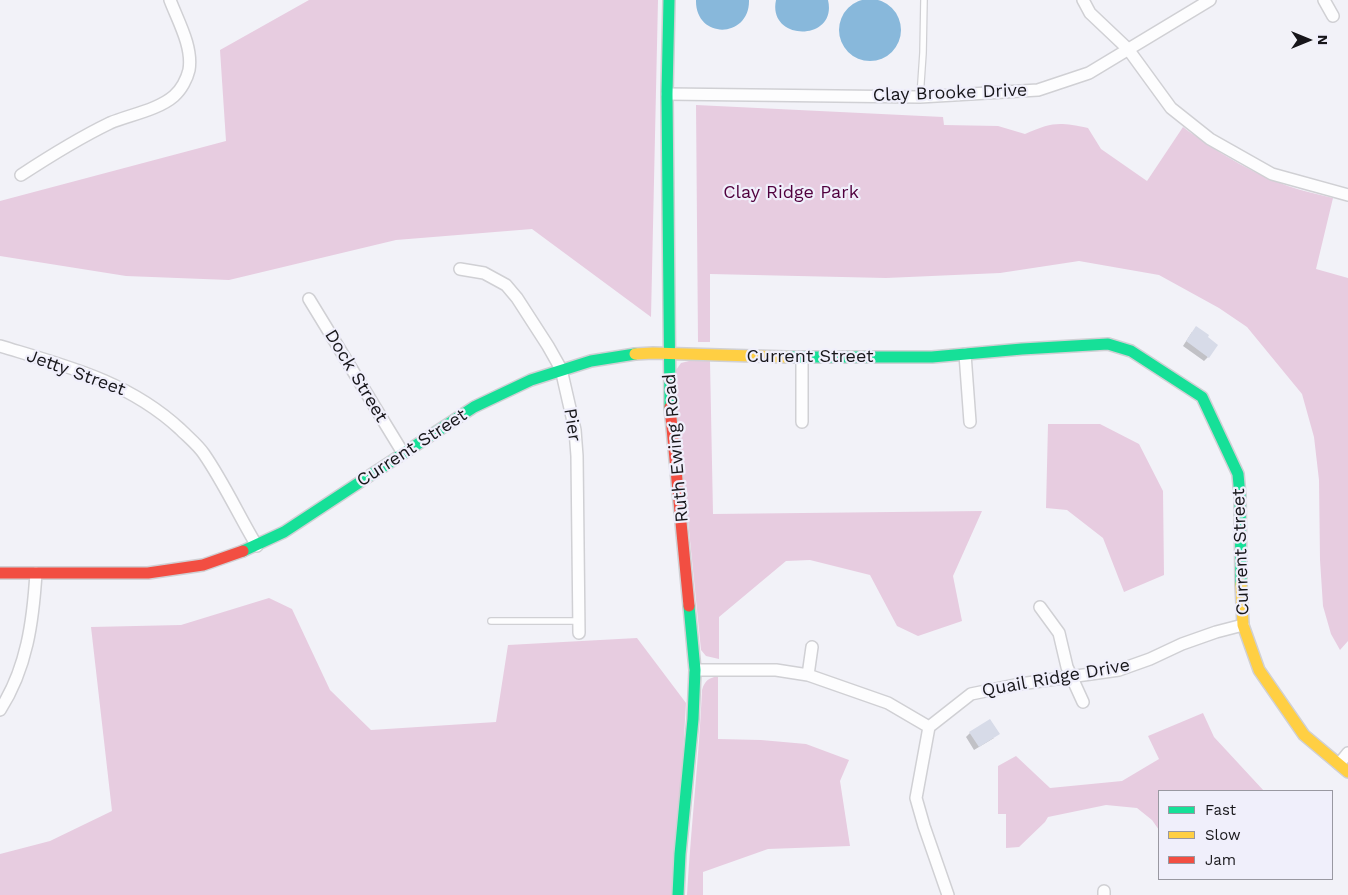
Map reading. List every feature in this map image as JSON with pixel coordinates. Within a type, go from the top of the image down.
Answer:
[{"type":"street","points":[[21,176],[55,152],[89,133],[124,117],[162,104],[174,96],[183,84],[188,70],[189,55],[170,0]]},
{"type":"street","name":"Ruth Ewing Road","points":[[669,0],[667,94],[670,411],[680,497],[695,670],[693,719],[678,895]]},
{"type":"street","points":[[1083,0],[1090,13],[1128,49],[1171,108],[1210,139],[1272,174],[1348,195]]},
{"type":"street","name":"Clay Brooke Drive","points":[[667,94],[920,97],[1038,90],[1089,73],[1210,0]]},
{"type":"street","points":[[1324,0],[1333,16]]},
{"type":"street","name":"Pier","points":[[460,269],[484,273],[506,285],[517,298],[561,369],[575,430],[577,456],[580,633]]},
{"type":"street","name":"Dock Street","points":[[309,299],[403,453]]},
{"type":"street","name":"Current Street","points":[[0,573],[148,573],[203,565],[257,546],[284,532],[403,453],[482,404],[531,380],[561,369],[622,355],[932,357],[1108,344],[1131,350],[1202,397],[1238,474],[1243,625],[1259,670],[1304,736],[1348,772]]},
{"type":"street","name":"Jetty Street","points":[[0,346],[101,378],[134,395],[171,421],[203,453],[257,546]]},
{"type":"street","points":[[965,354],[970,422]]},
{"type":"street","points":[[802,357],[802,422]]},
{"type":"street","points":[[0,710],[10,692],[27,647],[34,612],[36,573]]},
{"type":"street","points":[[1040,607],[1059,633],[1071,676],[1083,702]]},
{"type":"street","name":"Quail Ridge Drive","points":[[929,727],[971,694],[1020,684],[1119,670],[1150,659],[1182,644],[1243,625]]},
{"type":"street","points":[[808,675],[812,647]]},
{"type":"street","points":[[695,670],[776,670],[808,675],[888,703],[929,727],[916,798],[948,895]]},
{"type":"street","points":[[1339,764],[1348,753]]},
{"type":"lane","points":[[920,97],[924,0]]},
{"type":"lane","points":[[492,622],[579,620]]},
{"type":"green space","points":[[309,0],[658,0],[651,317],[532,229],[396,240],[229,280],[126,276],[0,256],[0,201],[226,141],[220,50]]},
{"type":"green space","name":"Clay Ridge Park","points":[[696,105],[943,117],[944,125],[998,126],[1025,134],[1049,125],[1078,126],[1088,128],[1101,149],[1147,181],[1183,127],[1220,152],[1261,175],[1293,188],[1333,198],[1316,269],[1348,278],[1348,641],[1340,650],[1331,634],[1323,606],[1320,560],[1319,480],[1314,437],[1302,394],[1247,327],[1219,308],[1159,275],[1079,261],[1000,273],[886,278],[710,274],[710,342],[698,342]]},
{"type":"green space","points":[[710,361],[713,514],[982,511],[953,576],[962,621],[918,636],[897,626],[870,575],[810,560],[786,561],[719,617],[719,659],[706,656],[701,650],[674,380],[676,370],[681,363]]},
{"type":"green space","points":[[1048,424],[1100,424],[1139,444],[1163,491],[1164,575],[1124,592],[1103,538],[1067,510],[1046,508]]},
{"type":"green space","points":[[269,598],[292,609],[330,690],[371,730],[496,722],[508,645],[637,638],[686,703],[675,895],[0,895],[0,854],[50,841],[112,811],[91,627],[181,625]]},
{"type":"green space","points":[[718,676],[718,739],[806,744],[849,760],[840,781],[850,846],[768,849],[703,872],[703,895],[687,895],[702,690],[708,680]]},
{"type":"green space","points":[[1203,713],[1214,737],[1263,790],[1158,790],[1158,829],[1152,820],[1137,808],[1106,805],[1048,817],[1019,847],[1006,848],[1006,814],[998,814],[998,766],[1016,756],[1050,788],[1122,781],[1159,759],[1148,736]]},
{"type":"water","points":[[870,-1],[882,1],[892,8],[899,18],[901,30],[899,42],[892,52],[882,59],[870,61],[858,59],[848,52],[841,42],[839,30],[841,18],[848,8],[858,1]]},
{"type":"water","points":[[696,0],[749,0],[747,13],[741,22],[732,28],[722,30],[713,28],[704,22],[698,13]]},
{"type":"water","points":[[776,0],[828,0],[828,14],[823,24],[814,30],[802,32],[791,30],[782,24],[776,14]]},
{"type":"building","points":[[1196,326],[1209,335],[1208,337],[1218,345],[1209,358],[1186,341]]},
{"type":"building","points":[[990,719],[1000,734],[979,747],[969,732]]},
{"type":"traffic: fast","points":[[669,0],[667,94],[670,407]]},
{"type":"traffic: fast","points":[[787,357],[932,357],[1108,344],[1131,351],[1202,397],[1238,474],[1241,584]]},
{"type":"traffic: fast","points":[[243,551],[284,532],[474,407],[531,380],[591,361],[635,354]]},
{"type":"traffic: fast","points":[[678,895],[693,719],[695,670],[689,606]]},
{"type":"traffic: slow","points":[[635,354],[787,357]]},
{"type":"traffic: slow","points":[[1241,584],[1243,625],[1259,670],[1304,735],[1348,772]]},
{"type":"traffic: jam","points":[[670,407],[689,606]]},
{"type":"traffic: jam","points":[[0,573],[148,573],[203,565],[243,551]]}]
